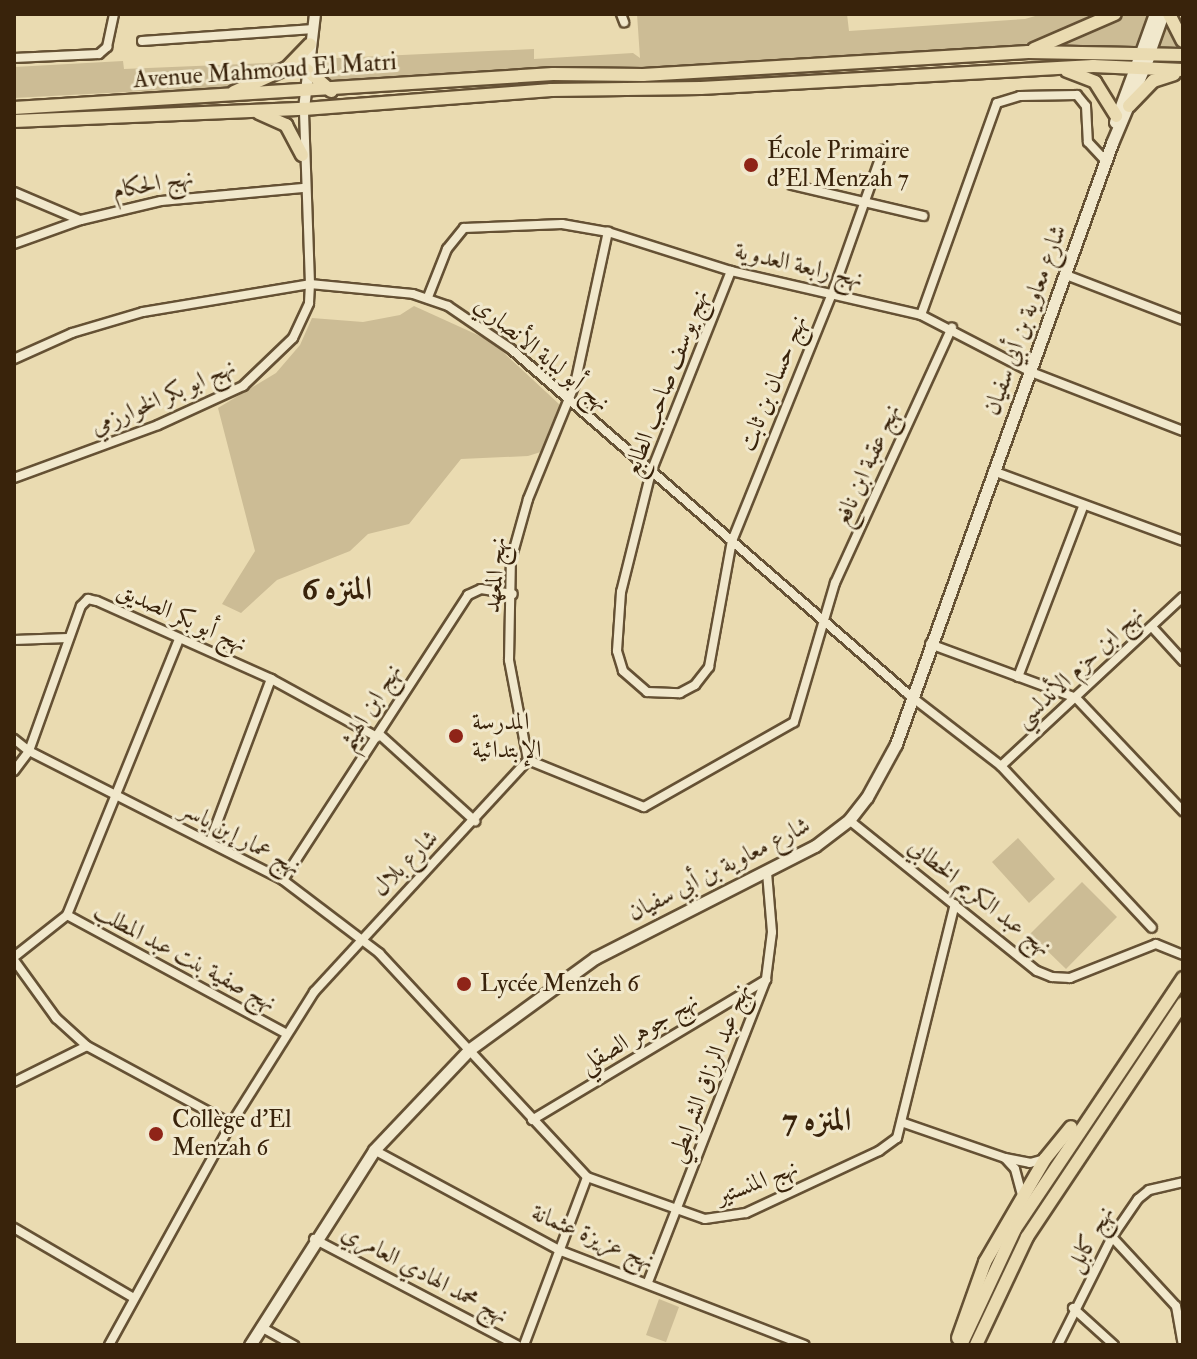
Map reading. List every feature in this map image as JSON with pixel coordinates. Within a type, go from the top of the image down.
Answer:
[{"type":"highway","points":[[1028,52],[1115,14]]},
{"type":"highway","points":[[1166,14],[1183,41]]},
{"type":"highway","points":[[218,98],[287,68],[310,44]]},
{"type":"highway","name":"Avenue Mahmoud El Matri","points":[[14,108],[304,93],[518,76],[643,75],[1028,52],[1183,55]]},
{"type":"highway","points":[[1056,68],[1095,82],[1116,116]]},
{"type":"highway","name":"Avenue Mahmoud El Matri","points":[[14,121],[304,109],[551,90],[701,88],[1056,68],[1139,68],[1183,72]]},
{"type":"highway","points":[[307,70],[331,91]]},
{"type":"highway","points":[[1129,106],[1153,81],[1183,72]]},
{"type":"highway","points":[[253,110],[286,125],[302,155]]},
{"type":"highway","points":[[958,1345],[980,1273],[1045,1159],[1183,978]]},
{"type":"highway","points":[[976,1345],[1027,1237],[1183,1003]]},
{"type":"highway","points":[[958,1345],[1015,1229],[1125,1058]]},
{"type":"main road","points":[[1139,68],[1145,53]]},
{"type":"main road","name":"شارع معاوية بن أبي سفيان","points":[[250,1345],[314,1239],[374,1150],[470,1049],[595,958],[767,872],[849,820],[883,772],[1112,143],[1129,106],[1139,68]]},
{"type":"main road","name":"شارع معاوية بن أبي سفيان","points":[[1112,143],[1116,116],[1139,68]]},
{"type":"street","points":[[14,58],[99,54],[107,47],[114,14]]},
{"type":"street","points":[[310,284],[302,155],[304,93],[315,14]]},
{"type":"street","points":[[1145,53],[1155,14]]},
{"type":"street","points":[[1145,53],[1166,14]]},
{"type":"street","points":[[142,41],[314,29]]},
{"type":"street","points":[[921,315],[997,103],[1020,96],[1077,95],[1086,106],[1088,142],[1106,161]]},
{"type":"street","name":"نهج حسان بن ثابت","points":[[639,510],[621,592],[617,651],[623,671],[647,692],[680,693],[705,675],[732,541],[832,294],[883,150]]},
{"type":"street","points":[[792,185],[923,216]]},
{"type":"street","name":"نهج الحكام","points":[[14,244],[81,220],[161,201],[305,188]]},
{"type":"street","points":[[14,192],[81,220]]},
{"type":"street","name":"نهج رابعة العدوية","points":[[428,297],[447,249],[464,228],[562,224],[608,232],[731,271],[921,315],[952,328],[1031,372],[1183,431]]},
{"type":"street","name":"نهج المعهد","points":[[528,760],[509,660],[513,594],[511,560],[519,527],[569,401],[608,232]]},
{"type":"street","name":"نهج يوسف صاحب الطابع","points":[[639,510],[651,472],[731,271]]},
{"type":"street","points":[[1066,275],[1183,320]]},
{"type":"street","name":"نهج أبو لبابة الأنصاري","points":[[17,358],[72,333],[165,306],[310,284],[428,297],[492,334],[912,697],[1001,766],[1152,928]]},
{"type":"street","name":"نهج ابو بكر الخوارزمي","points":[[14,478],[158,425],[243,386],[278,357],[304,318],[310,284]]},
{"type":"street","name":"نهج عقبة ابن نافع","points":[[822,619],[952,328]]},
{"type":"street","points":[[14,344],[17,358]]},
{"type":"street","points":[[993,471],[1083,507],[1183,541]]},
{"type":"street","points":[[1018,677],[1083,507]]},
{"type":"street","name":"نهج ابن الهيثم","points":[[283,880],[468,595],[481,589],[513,594]]},
{"type":"street","name":"نهج ابن حزم الأندلسي","points":[[1001,766],[1183,597]]},
{"type":"street","name":"نهج أبو بكر الصديق","points":[[14,771],[29,751],[68,638],[88,599],[271,679],[378,736]]},
{"type":"street","points":[[528,760],[636,806],[652,805],[794,722],[822,619]]},
{"type":"street","points":[[1152,627],[1183,661]]},
{"type":"street","points":[[14,640],[68,638]]},
{"type":"street","points":[[179,639],[113,794],[67,915],[14,959],[56,1018],[87,1046],[231,1124]]},
{"type":"street","points":[[929,644],[1076,698],[1183,811]]},
{"type":"street","points":[[210,841],[271,679]]},
{"type":"street","points":[[378,736],[475,821]]},
{"type":"street","name":"نهج عمار إبن ياسر","points":[[14,739],[29,751],[283,880],[360,937],[429,1003],[470,1049]]},
{"type":"street","name":"شارع بلال","points":[[109,1345],[285,1033],[360,937],[475,821],[528,760]]},
{"type":"street","name":"نهج عبد الكريم الخطابي","points":[[849,820],[1037,971],[1052,977],[1070,978],[1156,944],[1183,955]]},
{"type":"street","name":"نهج عبد الرزاق الشرايطي","points":[[648,1282],[766,979],[772,932],[767,872]]},
{"type":"street","name":"نهج المنستير","points":[[470,1049],[587,1177],[705,1219],[733,1218],[879,1151],[897,1138],[904,1123],[955,904]]},
{"type":"street","name":"نهج صفية بنت عبد المطلب","points":[[67,915],[285,1033]]},
{"type":"street","name":"نهج جوهر الصقلي","points":[[532,1120],[766,979]]},
{"type":"street","points":[[14,1082],[87,1046]]},
{"type":"street","points":[[904,1123],[1005,1158],[1030,1163],[1045,1159]]},
{"type":"street","name":"نهج عزيزة عثمانة","points":[[374,1150],[561,1251],[648,1282],[804,1345]]},
{"type":"street","points":[[1005,1158],[1015,1169],[1022,1198]]},
{"type":"street","points":[[524,1345],[587,1177]]},
{"type":"street","name":"نهج كابل","points":[[1058,1345],[1073,1308],[1112,1237],[1143,1193],[1183,1182]]},
{"type":"street","points":[[14,1228],[134,1298]]},
{"type":"street","points":[[1112,1237],[1176,1306],[1183,1344]]},
{"type":"street","name":"نهج محمد الهادي العامري","points":[[314,1239],[517,1345]]},
{"type":"street","points":[[1073,1308],[1114,1345]]},
{"type":"street","points":[[261,1327],[294,1345]]},
{"type":"shaded area","points":[[637,14],[847,14],[849,31],[1025,19],[1042,14],[1155,14],[1154,20],[1183,23],[1183,46],[331,85],[315,75],[316,59],[534,49],[534,59],[633,53],[640,58]]},
{"type":"shaded area","points":[[123,61],[124,69],[289,62],[238,86],[14,98],[14,67]]},
{"type":"shaded area","points":[[414,306],[491,341],[559,404],[562,416],[547,450],[528,456],[461,459],[409,524],[368,534],[350,551],[277,580],[241,613],[222,604],[255,551],[218,408],[276,373],[300,345],[312,318],[363,322],[400,315]]},
{"type":"shaded area","points":[[1018,838],[1055,879],[1029,903],[992,862]]},
{"type":"shaded area","points":[[1082,882],[1117,917],[1066,969],[1030,934]]},
{"type":"shaded area","points":[[659,1299],[679,1307],[666,1342],[646,1335]]},
{"type":"place","name":"École Primaire d'El Menzah 7","points":[[751,165]]},
{"type":"place","name":"المدرسة الإبتدائية","points":[[456,736]]},
{"type":"place","name":"Lycée Menzeh 6","points":[[464,984]]},
{"type":"place","name":"Collège d'El Menzah 6","points":[[156,1134]]},
{"type":"district","name":"المنزه 6","points":[[337,589]]},
{"type":"district","name":"المنزه 7","points":[[817,1120]]}]
